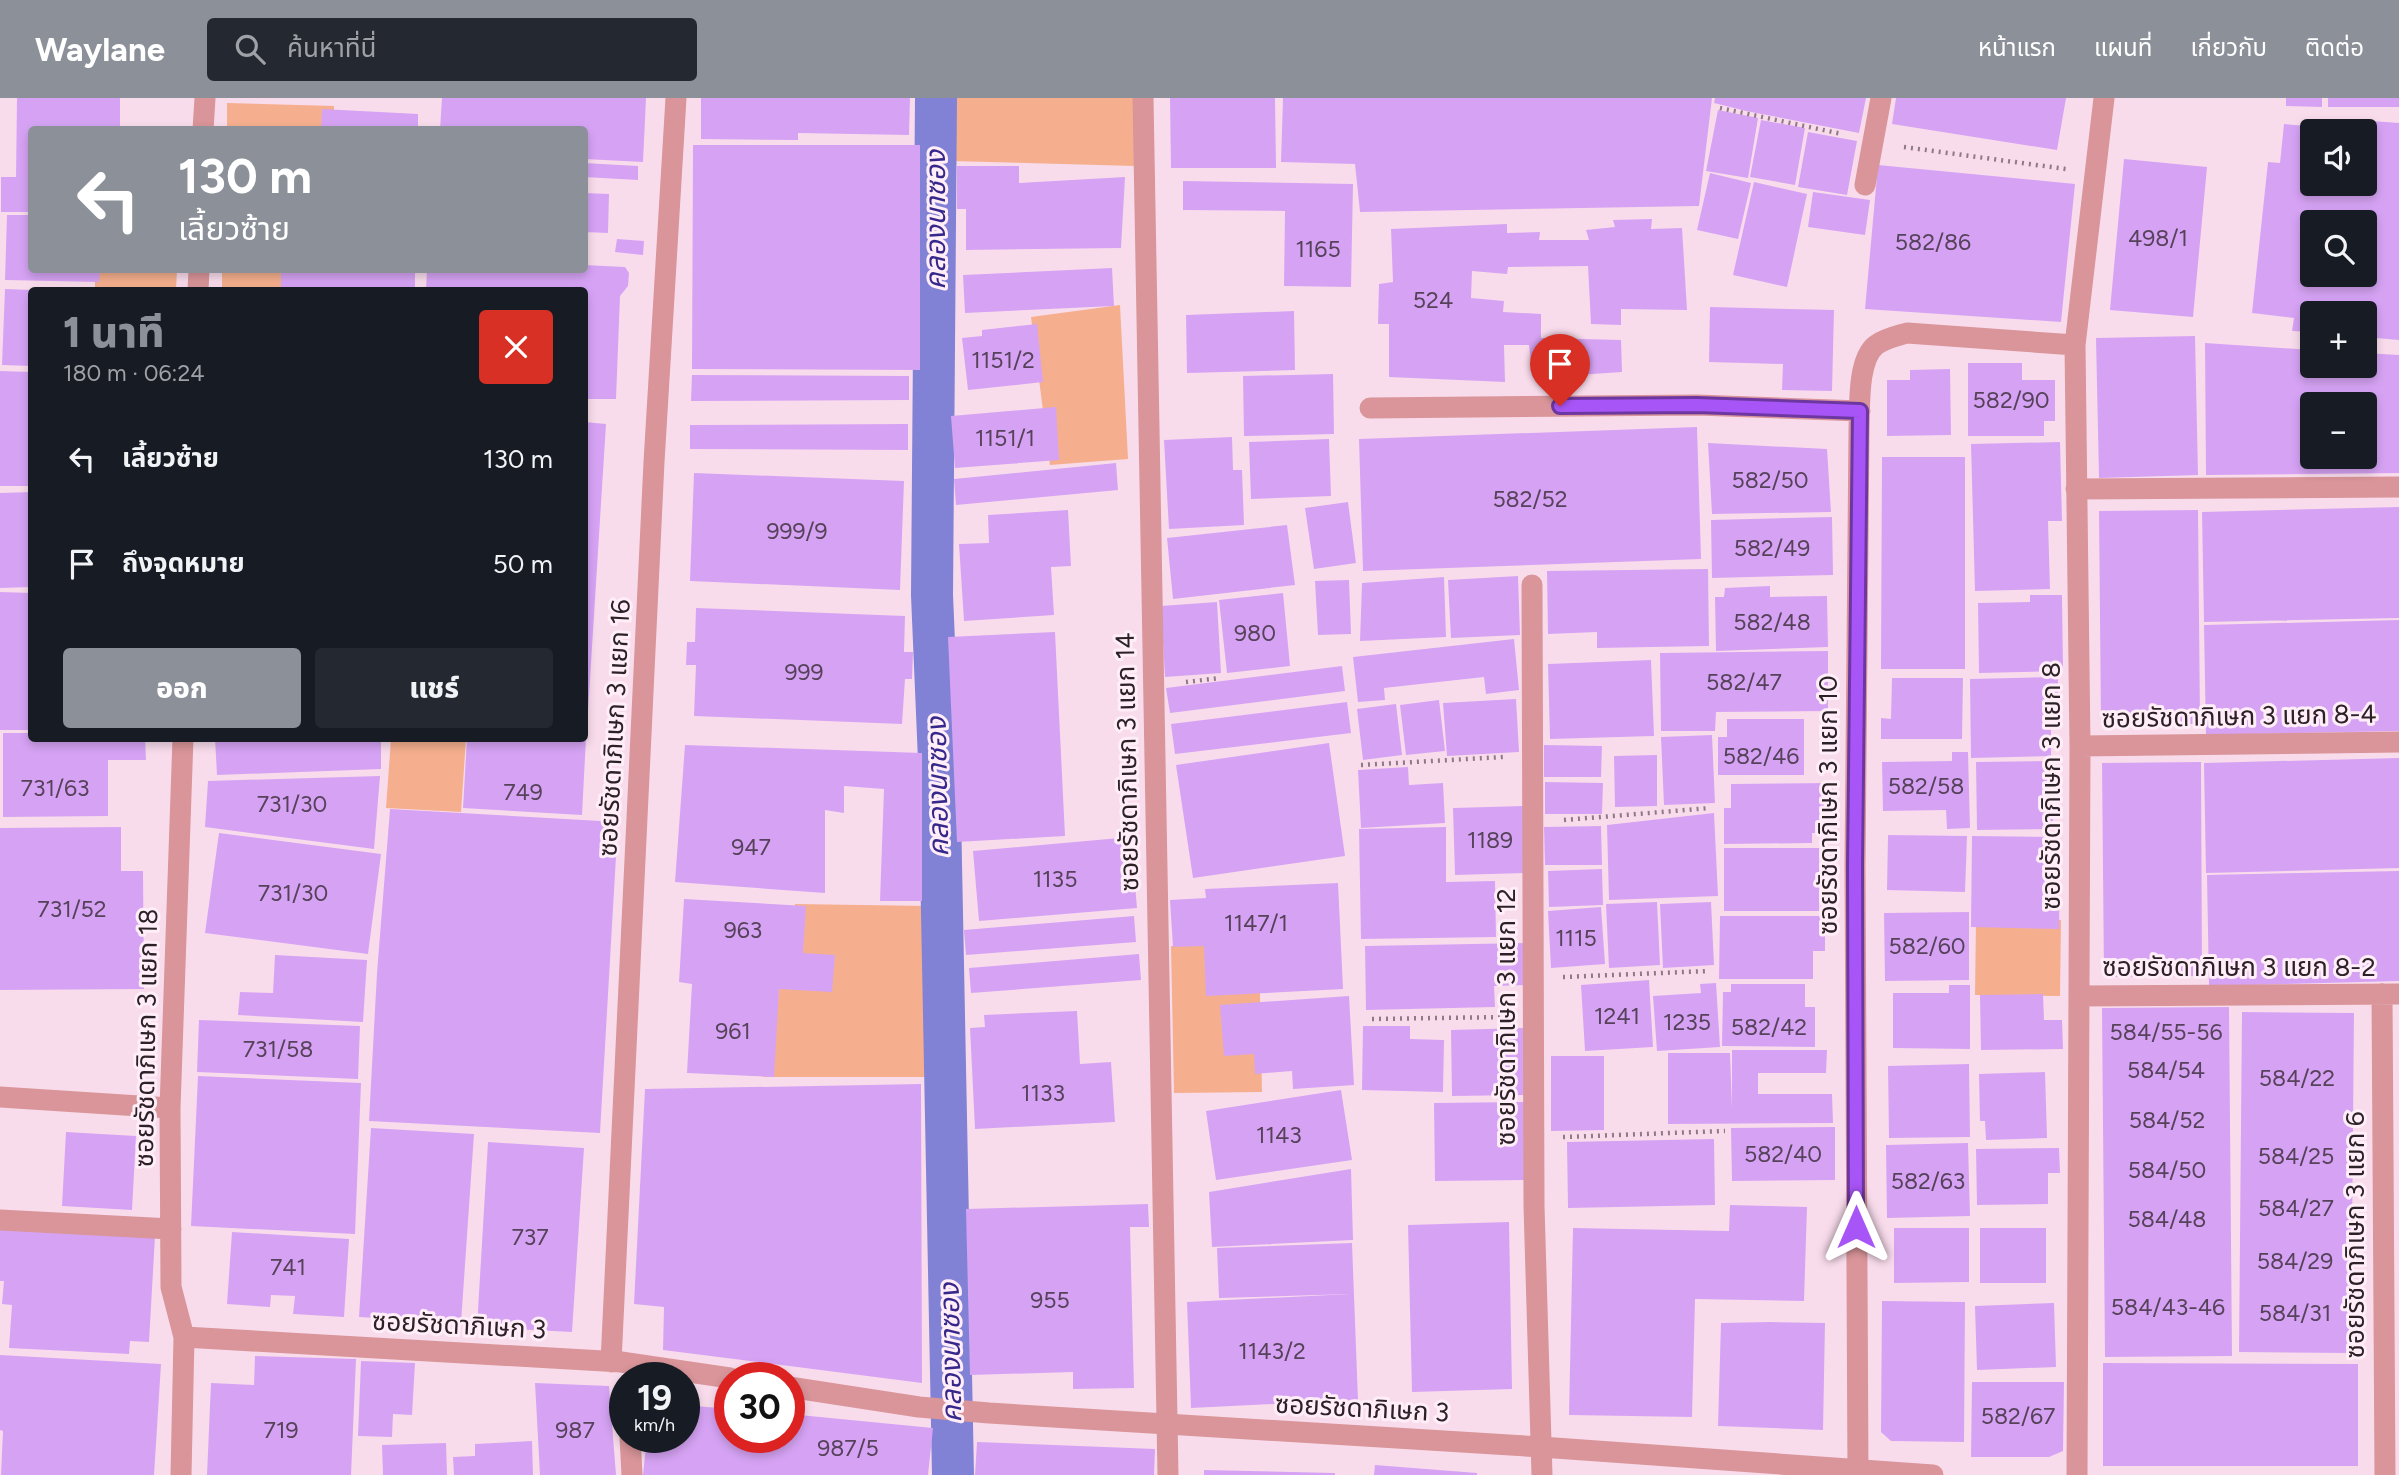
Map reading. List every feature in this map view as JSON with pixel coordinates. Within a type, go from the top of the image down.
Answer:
[{"type":"street","points":[[204,126],[205,98]]},
{"type":"street","name":"ซอยรัชดาภิเษก 3 แยก 16","points":[[611,1362],[656,436],[676,98]]},
{"type":"street","name":"ซอยรัชดาภิเษก 3 แยก 14","points":[[1143,98],[1168,1475]]},
{"type":"street","points":[[1865,185],[1881,98]]},
{"type":"street","name":"ซอยรัชดาภิเษก 3 แยก 8","points":[[2077,1475],[2080,746],[2075,345],[2104,98]]},
{"type":"street","name":"ซอยรัชดาภิเษก 3 แยก 10","points":[[1858,1473],[1855,853],[1860,411],[1863,366],[1874,347],[1886,339],[1907,333],[2075,345]]},
{"type":"street","points":[[1370,408],[1697,405],[1860,411]]},
{"type":"street","points":[[2076,489],[2399,487]]},
{"type":"street","name":"ซอยรัชดาภิเษก 3 แยก 12","points":[[1532,585],[1534,1206],[1542,1475]]},
{"type":"street","name":"ซอยรัชดาภิเษก 3 แยก 18","points":[[181,1475],[184,1337],[171,1287],[170,1108],[183,742]]},
{"type":"street","name":"ซอยรัชดาภิเษก 3 แยก 8-4","points":[[2080,746],[2399,742]]},
{"type":"street","name":"ซอยรัชดาภิเษก 3 แยก 8-2","points":[[2079,996],[2390,994]]},
{"type":"street","name":"ซอยรัชดาภิเษก 3 แยก 6","points":[[2385,1475],[2390,994]]},
{"type":"street","points":[[0,1097],[170,1108]]},
{"type":"street","points":[[0,1220],[171,1229]]},
{"type":"street","name":"ซอยรัชดาภิเษก 3","points":[[184,1337],[611,1362]]},
{"type":"street","name":"ซอยรัชดาภิเษก 3","points":[[805,1389],[919,1407],[989,1413],[1541,1447],[1858,1473],[1933,1475]]},
{"type":"street","points":[[631,1453],[632,1475]]},
{"type":"path","points":[[1720,108],[1873,143],[2094,173]]},
{"type":"path","points":[[1361,765],[1532,756]]},
{"type":"path","points":[[1533,821],[1603,818],[1710,808]]},
{"type":"path","points":[[1533,978],[1709,971]]},
{"type":"path","points":[[1372,1018],[1533,1017]]},
{"type":"path","points":[[1535,1139],[1725,1131]]},
{"type":"shaded area","points":[[952,98],[1135,98],[1135,166],[950,161]]},
{"type":"shaded area","points":[[227,103],[334,106],[334,126],[227,126]]},
{"type":"shaded area","points":[[95,273],[177,273],[176,287],[95,287]]},
{"type":"shaded area","points":[[222,273],[311,273],[309,287],[222,287]]},
{"type":"shaded area","points":[[1120,305],[1128,459],[1050,465],[1031,317]]},
{"type":"shaded area","points":[[391,742],[466,742],[461,812],[386,808]]},
{"type":"shaded area","points":[[795,904],[929,906],[936,1077],[763,1077]]},
{"type":"shaded area","points":[[1976,919],[2061,920],[2060,996],[1975,995]]},
{"type":"shaded area","points":[[1259,945],[1262,1092],[1174,1093],[1171,946]]},
{"type":"building","points":[[17,98],[120,98],[120,126],[28,126],[28,212],[1,212],[1,177],[16,177]]},
{"type":"building","points":[[442,98],[646,98],[643,162],[588,159],[588,126],[440,126]]},
{"type":"building","points":[[701,98],[910,98],[909,135],[798,133],[798,140],[701,139]]},
{"type":"building","points":[[1170,98],[1275,98],[1276,168],[1171,168]]},
{"type":"building","points":[[1283,98],[1712,98],[1699,206],[1360,212],[1355,164],[1281,162]]},
{"type":"building","points":[[1715,98],[1866,98],[1859,133],[1746,111],[1714,103]]},
{"type":"building","points":[[1896,98],[2066,98],[2057,150],[1892,124]]},
{"type":"building","points":[[2286,98],[2322,98],[2322,107],[2286,106]]},
{"type":"building","points":[[2328,98],[2399,98],[2399,107],[2328,107]]},
{"type":"building","points":[[322,109],[418,114],[418,126],[321,126]]},
{"type":"building","points":[[1718,110],[1758,118],[1748,178],[1706,171]]},
{"type":"building","points":[[1761,120],[1805,128],[1795,185],[1750,177]]},
{"type":"building","points":[[2377,121],[2399,123],[2399,340],[2377,338],[2377,301],[2300,301],[2300,331],[2292,331],[2294,318],[2252,313],[2268,162],[2280,163],[2284,124],[2300,125],[2300,196],[2377,196]]},
{"type":"building","points":[[1808,132],[1857,141],[1847,195],[1798,187]]},
{"type":"building","points":[[693,145],[920,145],[920,370],[692,369]]},
{"type":"building","points":[[2124,159],[2207,167],[2193,317],[2110,310]]},
{"type":"building","points":[[588,163],[638,166],[638,180],[588,177]]},
{"type":"building","points":[[1878,165],[2075,184],[2061,322],[1865,309]]},
{"type":"building","points":[[957,166],[1019,166],[1019,183],[1125,177],[1121,248],[966,250],[966,209],[957,209]]},
{"type":"building","points":[[1710,173],[1751,183],[1738,239],[1697,230]]},
{"type":"building","points":[[1183,181],[1353,184],[1351,287],[1284,286],[1285,211],[1183,210]]},
{"type":"building","points":[[1754,182],[1807,194],[1787,287],[1733,275]]},
{"type":"building","points":[[1813,192],[1870,200],[1865,235],[1808,227]]},
{"type":"building","points":[[588,193],[609,194],[608,233],[588,232]]},
{"type":"building","points":[[7,215],[28,215],[28,273],[100,273],[99,282],[5,280]]},
{"type":"building","points":[[1652,219],[1651,229],[1682,228],[1687,310],[1621,309],[1621,325],[1591,324],[1588,266],[1508,267],[1507,274],[1472,271],[1471,298],[1504,301],[1503,312],[1541,314],[1541,338],[1621,340],[1622,372],[1533,378],[1529,345],[1504,345],[1505,382],[1389,377],[1389,324],[1378,324],[1379,284],[1393,282],[1391,229],[1507,224],[1507,233],[1540,232],[1539,240],[1589,240],[1586,230],[1615,227],[1613,220]]},
{"type":"building","points":[[617,239],[644,241],[643,255],[615,252]]},
{"type":"building","points":[[588,265],[625,267],[629,273],[628,286],[620,296],[616,399],[588,399],[588,287],[426,287],[427,273],[588,273]]},
{"type":"building","points":[[1112,268],[1114,306],[965,313],[963,275]]},
{"type":"building","points":[[281,273],[415,273],[415,287],[281,287]]},
{"type":"building","points":[[5,289],[28,290],[28,366],[2,365]]},
{"type":"building","points":[[1710,307],[1834,310],[1832,391],[1782,390],[1783,364],[1709,362]]},
{"type":"building","points":[[1294,311],[1295,370],[1187,373],[1186,315]]},
{"type":"building","points":[[1037,324],[1043,382],[968,390],[962,338],[982,336],[982,330]]},
{"type":"building","points":[[2195,336],[2198,475],[2099,478],[2096,338]]},
{"type":"building","points":[[2205,343],[2300,349],[2300,378],[2377,378],[2377,354],[2399,355],[2399,473],[2206,475]]},
{"type":"building","points":[[1968,363],[2022,363],[2022,380],[2055,380],[2055,421],[2044,421],[2044,436],[1968,436]]},
{"type":"building","points":[[1950,369],[1951,435],[1887,436],[1887,380],[1910,380],[1910,370]]},
{"type":"building","points":[[0,371],[28,372],[28,486],[0,486]]},
{"type":"building","points":[[1333,374],[1334,434],[1244,436],[1243,376]]},
{"type":"building","points":[[692,375],[909,376],[909,400],[691,401]]},
{"type":"building","points":[[1056,407],[1059,460],[955,468],[951,416]]},
{"type":"building","points":[[588,422],[606,424],[588,711]]},
{"type":"building","points":[[908,424],[908,450],[690,449],[690,425]]},
{"type":"building","points":[[1697,427],[1701,559],[1363,571],[1359,439]]},
{"type":"building","points":[[1232,437],[1233,470],[1242,470],[1244,525],[1169,529],[1164,440]]},
{"type":"building","points":[[1329,439],[1331,496],[1251,499],[1249,442]]},
{"type":"building","points":[[2060,442],[2062,521],[2048,521],[2050,589],[1975,591],[1971,444]]},
{"type":"building","points":[[1708,443],[1827,449],[1831,512],[1712,514]]},
{"type":"building","points":[[1882,457],[1965,457],[1965,669],[1881,669]]},
{"type":"building","points":[[1116,463],[1118,490],[956,505],[954,479]]},
{"type":"building","points":[[694,473],[904,481],[900,590],[690,581]]},
{"type":"building","points":[[28,492],[28,587],[0,588],[0,493]]},
{"type":"building","points":[[1348,502],[1356,563],[1314,569],[1305,508]]},
{"type":"building","points":[[2399,507],[2399,618],[2204,622],[2202,512]]},
{"type":"building","points":[[1068,510],[1071,566],[1051,567],[1054,615],[964,621],[959,544],[989,543],[988,515]]},
{"type":"building","points":[[2198,510],[2200,724],[2101,724],[2099,511]]},
{"type":"building","points":[[1832,517],[1833,575],[1712,578],[1711,520]]},
{"type":"building","points":[[1287,525],[1295,585],[1173,599],[1167,538]]},
{"type":"building","points":[[1708,569],[1709,646],[1597,648],[1597,632],[1548,634],[1547,571]]},
{"type":"building","points":[[1518,576],[1520,635],[1451,638],[1448,580]]},
{"type":"building","points":[[1444,577],[1446,637],[1360,641],[1362,583]]},
{"type":"building","points":[[1349,580],[1351,634],[1318,635],[1315,581]]},
{"type":"building","points":[[1770,586],[1770,597],[1827,596],[1828,647],[1716,651],[1715,597],[1724,597],[1725,588]]},
{"type":"building","points":[[0,592],[28,593],[28,730],[0,730]]},
{"type":"building","points":[[1283,593],[1290,666],[1227,673],[1219,600]]},
{"type":"building","points":[[2030,595],[2062,595],[2063,671],[1979,673],[1978,603],[2030,602]]},
{"type":"building","points":[[1217,602],[1221,673],[1165,677],[1161,606]]},
{"type":"building","points":[[696,608],[905,616],[904,652],[913,652],[912,679],[905,679],[902,724],[694,716],[696,665],[686,665],[687,642],[695,642]]},
{"type":"building","points":[[2399,620],[2399,731],[2206,735],[2204,625]]},
{"type":"building","points":[[1055,632],[1065,836],[957,842],[948,637]]},
{"type":"building","points":[[1514,639],[1519,690],[1486,694],[1484,677],[1384,688],[1385,700],[1358,702],[1353,657]]},
{"type":"building","points":[[1828,651],[1828,711],[1716,712],[1715,731],[1661,731],[1660,653]]},
{"type":"building","points":[[1651,660],[1654,736],[1550,739],[1548,664]]},
{"type":"building","points":[[1342,666],[1345,691],[1170,713],[1166,688]]},
{"type":"building","points":[[2058,677],[2058,710],[2051,710],[2051,756],[1971,758],[1970,679]]},
{"type":"building","points":[[1892,678],[1963,678],[1962,739],[1881,739],[1881,718],[1891,719]]},
{"type":"building","points":[[1516,699],[1519,752],[1447,756],[1443,703]]},
{"type":"building","points":[[1439,700],[1445,751],[1406,755],[1400,705]]},
{"type":"building","points":[[1347,702],[1351,733],[1175,754],[1171,724]]},
{"type":"building","points":[[1396,704],[1402,755],[1363,760],[1357,709]]},
{"type":"building","points":[[1727,719],[1804,719],[1804,775],[1718,775],[1718,737],[1727,737]]},
{"type":"building","points":[[3,733],[28,733],[28,742],[145,742],[146,760],[108,760],[108,816],[3,817]]},
{"type":"building","points":[[1712,735],[1715,803],[1664,805],[1661,737]]},
{"type":"building","points":[[215,742],[381,742],[381,769],[217,775]]},
{"type":"building","points":[[467,742],[586,742],[582,815],[463,808]]},
{"type":"building","points":[[1329,743],[1345,856],[1193,878],[1176,765]]},
{"type":"building","points":[[685,745],[922,753],[922,901],[880,901],[884,789],[844,786],[844,813],[825,810],[825,893],[675,882]]},
{"type":"building","points":[[1544,745],[1602,746],[1601,777],[1544,777]]},
{"type":"building","points":[[1952,752],[1968,752],[1970,828],[1947,829],[1946,810],[1883,811],[1882,762],[1952,761]]},
{"type":"building","points":[[1657,755],[1657,806],[1615,807],[1614,756]]},
{"type":"building","points":[[2399,758],[2399,868],[2206,873],[2204,763]]},
{"type":"building","points":[[2052,761],[2053,829],[1977,830],[1976,762]]},
{"type":"building","points":[[2201,762],[2202,976],[2104,977],[2102,763]]},
{"type":"building","points":[[1408,767],[1409,785],[1443,783],[1445,823],[1361,828],[1358,770]]},
{"type":"building","points":[[380,776],[374,849],[205,827],[208,781]]},
{"type":"building","points":[[1545,782],[1603,783],[1602,814],[1545,814]]},
{"type":"building","points":[[1833,783],[1833,812],[1820,812],[1820,833],[1812,833],[1812,843],[1724,844],[1724,808],[1731,808],[1731,784]]},
{"type":"building","points":[[1524,806],[1526,873],[1455,875],[1453,808]]},
{"type":"building","points":[[390,809],[618,822],[600,1133],[369,1121]]},
{"type":"building","points":[[1714,813],[1718,896],[1609,900],[1607,825]]},
{"type":"building","points":[[1601,826],[1602,865],[1545,865],[1544,827]]},
{"type":"building","points":[[121,827],[121,871],[143,871],[144,989],[0,990],[0,828]]},
{"type":"building","points":[[1446,827],[1446,882],[1495,881],[1496,937],[1361,939],[1359,829]]},
{"type":"building","points":[[219,833],[381,854],[368,954],[205,933]]},
{"type":"building","points":[[1888,835],[1967,836],[1965,892],[1887,890]]},
{"type":"building","points":[[1972,836],[2055,837],[2054,860],[2060,861],[2059,929],[1971,927]]},
{"type":"building","points":[[1131,837],[1137,908],[979,921],[973,851]]},
{"type":"building","points":[[1724,848],[1819,848],[1819,911],[1724,911]]},
{"type":"building","points":[[1602,869],[1603,905],[1549,907],[1548,871]]},
{"type":"building","points":[[2399,871],[2399,981],[2209,986],[2207,875]]},
{"type":"building","points":[[1338,883],[1343,989],[1206,996],[1204,946],[1173,947],[1170,900],[1206,898],[1205,889]]},
{"type":"building","points":[[684,899],[806,906],[803,953],[835,955],[832,992],[779,989],[774,1077],[687,1073],[692,984],[679,982]]},
{"type":"building","points":[[1657,902],[1660,965],[1609,968],[1606,904]]},
{"type":"building","points":[[1711,902],[1714,965],[1663,968],[1660,904]]},
{"type":"building","points":[[1601,907],[1605,964],[1551,968],[1548,911]]},
{"type":"building","points":[[1969,912],[1969,980],[1885,981],[1884,913]]},
{"type":"building","points":[[1134,916],[1136,942],[966,955],[964,930]]},
{"type":"building","points":[[1720,916],[1825,916],[1825,951],[1813,951],[1813,979],[1719,979]]},
{"type":"building","points":[[1526,943],[1527,985],[1494,986],[1495,1007],[1366,1010],[1365,946]]},
{"type":"building","points":[[1139,954],[1141,980],[971,993],[969,968]]},
{"type":"building","points":[[275,955],[367,960],[363,1022],[238,1015],[240,992],[273,993]]},
{"type":"building","points":[[1649,980],[1653,1047],[1585,1051],[1581,985]]},
{"type":"building","points":[[1716,983],[1720,1047],[1657,1051],[1653,996],[1701,993],[1700,984]]},
{"type":"building","points":[[1731,984],[1805,984],[1805,1007],[1815,1007],[1815,1047],[1722,1046],[1723,992],[1731,992]]},
{"type":"building","points":[[1949,985],[1970,985],[1970,1049],[1893,1048],[1893,993],[1949,993]]},
{"type":"building","points":[[2043,994],[2044,1020],[2062,1020],[2063,1049],[1981,1050],[1980,995]]},
{"type":"building","points":[[1349,996],[1354,1085],[1293,1089],[1292,1071],[1255,1074],[1254,1054],[1224,1056],[1220,1005]]},
{"type":"building","points":[[2229,1007],[2232,1356],[2105,1357],[2102,1008]]},
{"type":"building","points":[[1077,1011],[1080,1064],[1111,1062],[1115,1122],[975,1129],[970,1028],[985,1027],[984,1015]]},
{"type":"building","points":[[2242,1012],[2354,1013],[2351,1353],[2239,1352]]},
{"type":"building","points":[[199,1020],[360,1026],[358,1079],[197,1072]]},
{"type":"building","points":[[1363,1026],[1410,1026],[1410,1039],[1444,1040],[1443,1092],[1362,1090]]},
{"type":"building","points":[[1523,1028],[1524,1095],[1452,1096],[1451,1030]]},
{"type":"building","points":[[1732,1050],[1827,1050],[1826,1073],[1758,1073],[1758,1094],[1832,1094],[1833,1123],[1668,1124],[1668,1053],[1730,1053],[1732,1109]]},
{"type":"building","points":[[1551,1056],[1604,1056],[1604,1130],[1551,1131]]},
{"type":"building","points":[[1969,1064],[1970,1137],[1889,1138],[1888,1066]]},
{"type":"building","points":[[2045,1072],[2047,1138],[1986,1140],[1985,1121],[1980,1121],[1979,1074]]},
{"type":"building","points":[[198,1076],[361,1083],[355,1234],[191,1226]]},
{"type":"building","points":[[921,1084],[922,1383],[805,1368],[805,1362],[757,1362],[663,1350],[664,1307],[634,1304],[645,1089]]},
{"type":"building","points":[[1341,1090],[1352,1160],[1216,1180],[1206,1111]]},
{"type":"building","points":[[1524,1102],[1525,1180],[1435,1181],[1434,1103]]},
{"type":"building","points":[[1835,1127],[1835,1180],[1732,1181],[1731,1128]]},
{"type":"building","points":[[371,1128],[474,1134],[461,1323],[359,1317]]},
{"type":"building","points":[[66,1132],[136,1136],[132,1210],[62,1206]]},
{"type":"building","points":[[1714,1139],[1715,1205],[1568,1208],[1567,1142]]},
{"type":"building","points":[[488,1142],[584,1148],[572,1332],[477,1327]]},
{"type":"building","points":[[1968,1143],[1970,1216],[1887,1218],[1886,1145]]},
{"type":"building","points":[[2059,1148],[2060,1173],[2048,1173],[2048,1204],[1977,1205],[1976,1149]]},
{"type":"building","points":[[1351,1169],[1353,1240],[1212,1247],[1209,1192]]},
{"type":"building","points":[[1148,1204],[1149,1227],[1130,1227],[1134,1388],[1073,1389],[1073,1372],[970,1375],[966,1209]]},
{"type":"building","points":[[1730,1205],[1807,1207],[1804,1301],[1695,1299],[1692,1417],[1569,1415],[1573,1228],[1729,1231]]},
{"type":"building","points":[[1509,1222],[1512,1389],[1412,1392],[1408,1225]]},
{"type":"building","points":[[0,1227],[155,1236],[149,1342],[130,1341],[129,1354],[9,1348],[12,1305],[2,1304],[4,1281],[0,1281]]},
{"type":"building","points":[[1894,1228],[1969,1228],[1969,1282],[1894,1283]]},
{"type":"building","points":[[1980,1228],[2046,1228],[2046,1283],[1980,1283]]},
{"type":"building","points":[[232,1232],[349,1239],[344,1317],[293,1314],[295,1296],[271,1295],[270,1307],[227,1304]]},
{"type":"building","points":[[1352,1243],[1358,1400],[1191,1408],[1187,1302],[1350,1294],[1219,1298],[1217,1248]]},
{"type":"building","points":[[1882,1301],[1965,1302],[1964,1442],[1891,1441],[1881,1432]]},
{"type":"building","points":[[2054,1303],[2056,1367],[1977,1370],[1975,1306]]},
{"type":"building","points":[[1721,1323],[1825,1323],[1823,1430],[1718,1426]]},
{"type":"building","points":[[0,1355],[161,1364],[154,1475],[1,1475],[3,1431],[0,1430]]},
{"type":"building","points":[[255,1356],[356,1359],[351,1475],[207,1475],[211,1383],[254,1385]]},
{"type":"building","points":[[361,1361],[415,1363],[412,1415],[393,1414],[392,1437],[358,1436]]},
{"type":"building","points":[[2103,1363],[2358,1364],[2358,1466],[2103,1466]]},
{"type":"building","points":[[1972,1382],[2064,1382],[2063,1451],[2049,1457],[1971,1457]]},
{"type":"building","points":[[535,1383],[609,1386],[609,1453],[614,1453],[616,1475],[540,1475]]},
{"type":"building","points":[[700,1406],[714,1408],[714,1453],[805,1453],[805,1416],[933,1428],[928,1475],[643,1475],[645,1453],[700,1453]]},
{"type":"building","points":[[532,1441],[533,1475],[454,1475],[453,1457],[475,1456],[475,1444]]},
{"type":"building","points":[[977,1442],[1155,1449],[1154,1475],[975,1475]]},
{"type":"building","points":[[446,1443],[447,1475],[383,1475],[382,1445]]},
{"type":"building","points":[[1375,1465],[1477,1473],[1477,1475],[1374,1475]]},
{"type":"building","points":[[1204,1470],[1335,1473],[1335,1475],[1204,1475]]},
{"type":"waterway","name":"คลองนาซอง","points":[[936,98],[932,595],[939,760],[953,1475]]},
{"type":"route","points":[[1560,406],[1697,405],[1860,411],[1855,865],[1856,1227]]}]
